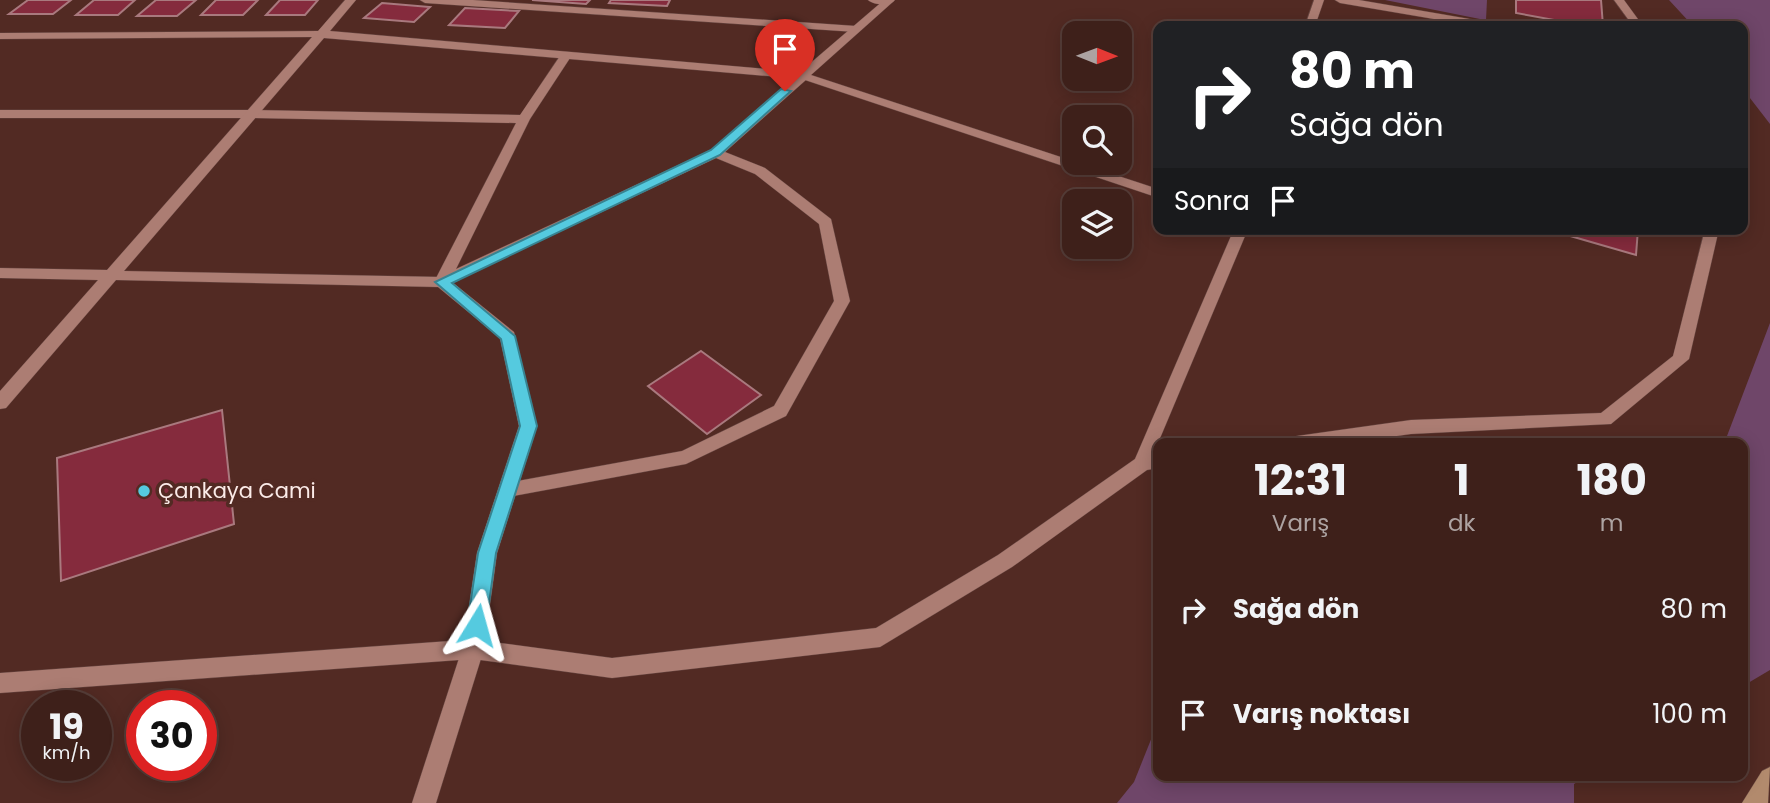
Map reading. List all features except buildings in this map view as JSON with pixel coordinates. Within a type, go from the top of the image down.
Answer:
[{"type":"main road","points":[[1754,803],[1770,779]]},
{"type":"street","points":[[0,403],[351,0]]},
{"type":"street","points":[[425,0],[856,29]]},
{"type":"street","points":[[873,0],[889,1]]},
{"type":"street","points":[[1312,21],[1319,0]]},
{"type":"street","points":[[1340,0],[1464,21]]},
{"type":"street","points":[[1619,0],[1634,21]]},
{"type":"street","points":[[0,273],[442,282],[716,153],[889,1]]},
{"type":"street","points":[[0,36],[322,34],[803,76],[1153,191]]},
{"type":"street","points":[[442,282],[524,120],[566,55]]},
{"type":"street","points":[[0,114],[252,114],[524,120]]},
{"type":"street","points":[[508,489],[687,457],[780,411],[842,301],[826,222],[760,171],[716,153]]},
{"type":"street","points":[[1160,438],[1239,235]]},
{"type":"street","points":[[1333,438],[1411,427],[1605,419],[1681,359],[1711,235]]},
{"type":"street","points":[[424,803],[473,649],[487,553],[528,426],[508,336],[442,282]]},
{"type":"street","points":[[0,683],[473,649],[612,668],[880,636],[1005,561],[1150,463]]},
{"type":"shaded area","points":[[1385,0],[1487,0],[1486,20],[1485,20]]},
{"type":"shaded area","points":[[1669,0],[1770,0],[1770,124],[1748,95],[1748,21],[1688,21]]},
{"type":"shaded area","points":[[1770,323],[1770,670],[1748,683],[1748,438],[1721,438],[1727,436]]},
{"type":"shaded area","points":[[1153,734],[1153,781],[1579,781],[1574,784],[1574,803],[1117,803],[1134,782]]},
{"type":"place","name":"Çankaya Cami","points":[[144,491]]},
{"type":"route","points":[[477,625],[487,553],[528,426],[508,336],[442,282],[716,153],[785,91]]}]
